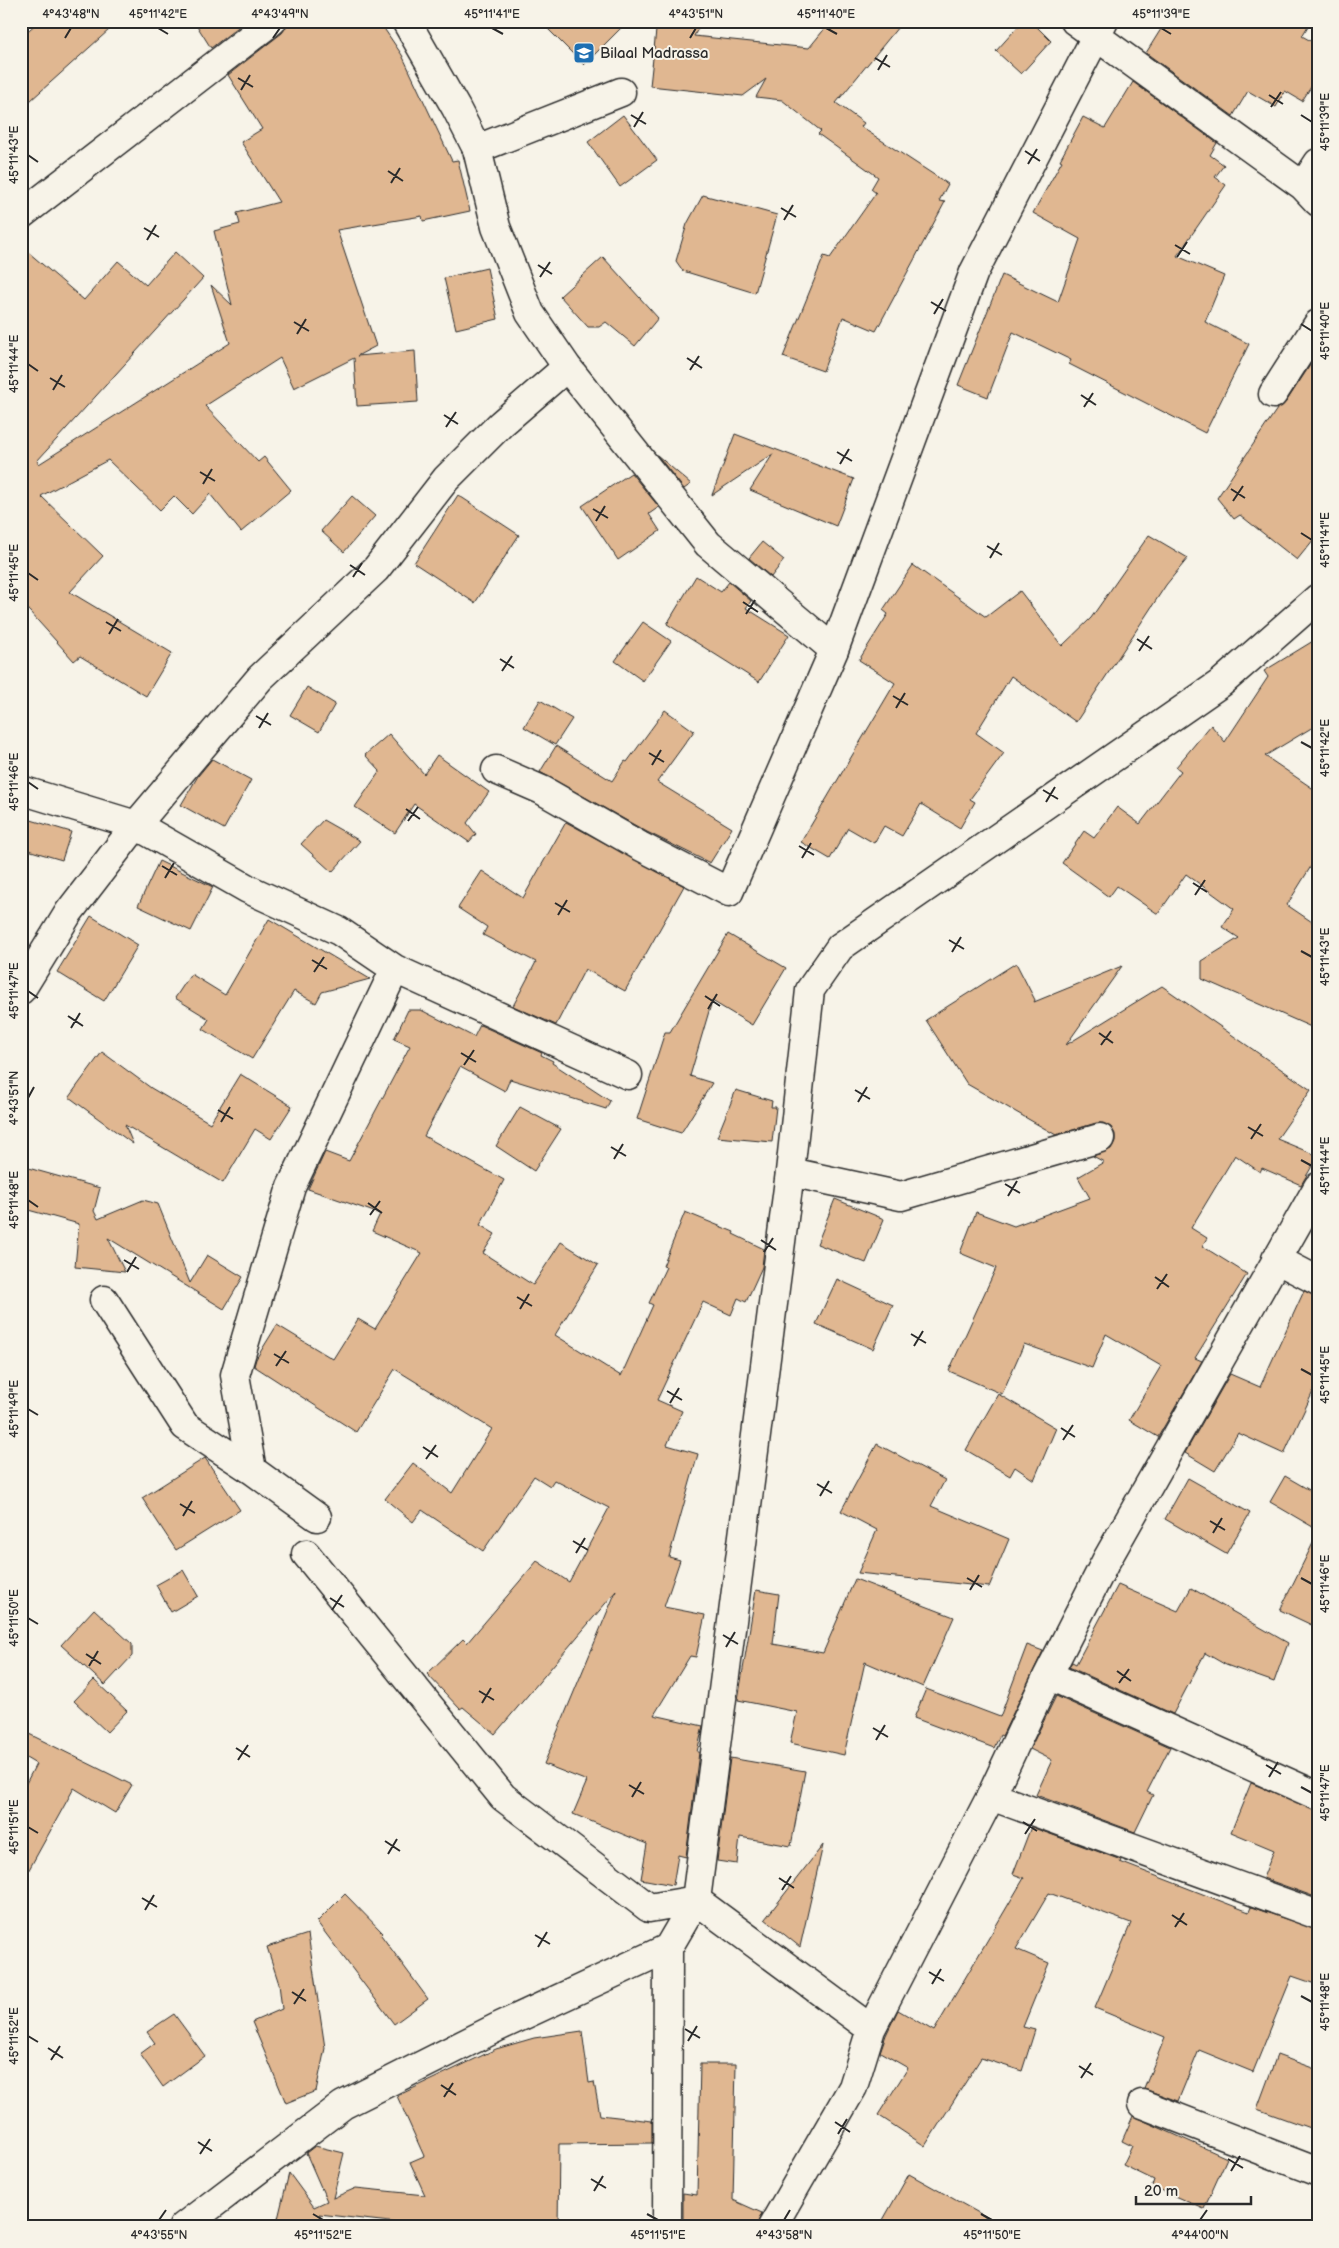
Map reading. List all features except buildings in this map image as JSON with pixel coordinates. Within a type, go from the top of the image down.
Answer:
[{"type":"street","points":[[21,215],[272,21]]},
{"type":"street","points":[[406,21],[456,108],[477,149],[496,227],[530,313],[567,367],[708,544],[834,650]]},
{"type":"street","points":[[1075,21],[1100,30],[1310,194],[1318,163]]},
{"type":"street","points":[[496,770],[542,790],[640,846],[728,892],[834,650],[974,272],[1100,30]]},
{"type":"street","points":[[477,149],[621,92]]},
{"type":"street","points":[[1273,394],[1318,324]]},
{"type":"street","points":[[21,990],[69,912],[136,825],[260,678],[376,569],[446,479],[501,424],[567,367]]},
{"type":"street","points":[[667,2227],[668,1948],[696,1900],[790,1172],[810,990],[840,946],[1221,683],[1318,598]]},
{"type":"street","points":[[21,790],[136,825],[248,889],[339,931],[395,969],[628,1075]]},
{"type":"street","points":[[252,1470],[234,1375],[291,1186],[395,969]]},
{"type":"street","points":[[790,1172],[901,1196],[1100,1138]]},
{"type":"street","points":[[772,2227],[853,2087],[871,2029],[991,1796],[1048,1675],[1106,1561],[1318,1187]]},
{"type":"street","points":[[1276,1259],[1318,1281]]},
{"type":"street","points":[[104,1300],[185,1426],[252,1470],[318,1518]]},
{"type":"street","points":[[306,1554],[503,1797],[649,1908],[696,1900],[871,2029]]},
{"type":"street","points":[[1048,1675],[1318,1796]]},
{"type":"street","points":[[991,1796],[1318,1915]]},
{"type":"street","points":[[183,2227],[342,2105],[498,2027],[668,1948]]},
{"type":"street","points":[[1142,2104],[1318,2172]]},
{"type":"place","name":"Bilaal Madrassa","points":[[584,53]]}]
